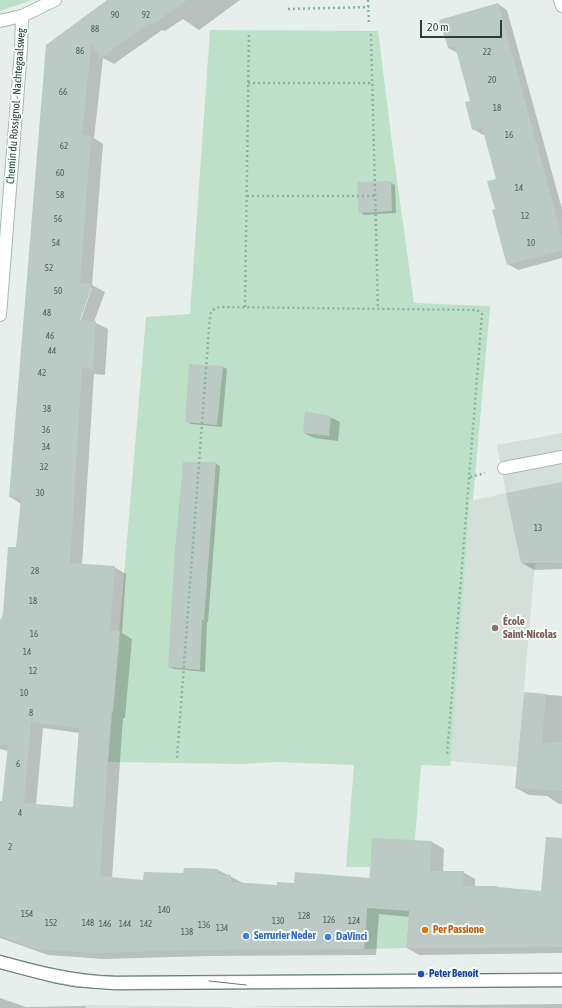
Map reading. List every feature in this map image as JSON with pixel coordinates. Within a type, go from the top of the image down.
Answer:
[{"type":"street","points":[[0,21],[22,16],[55,0]]},
{"type":"street","points":[[560,0],[562,6]]},
{"type":"street","name":"Chemin du Rossignol - Nachtegaalsweg","points":[[0,315],[21,50],[22,16]]},
{"type":"street","points":[[504,468],[562,457]]},
{"type":"street","points":[[0,962],[34,972],[75,980],[115,983],[562,980]]},
{"type":"path","points":[[368,0],[369,24]]},
{"type":"path","points":[[288,9],[368,7]]},
{"type":"path","points":[[245,307],[249,33]]},
{"type":"path","points":[[371,34],[378,309]]},
{"type":"path","points":[[248,83],[373,83]]},
{"type":"path","points":[[247,196],[376,196]]},
{"type":"path","points":[[178,758],[210,316],[211,312],[217,308],[245,307],[477,310],[483,318],[447,756]]},
{"type":"shaded area","name":"École Saint-Nicolas","points":[[562,433],[562,563],[535,564],[517,767],[451,761],[470,501],[506,493],[497,445]]},
{"type":"shaded area","points":[[84,1005],[232,1007],[232,1008],[84,1008]]},
{"type":"green space","points":[[0,0],[32,0],[0,11]]},
{"type":"green space","points":[[210,30],[378,31],[414,303],[490,306],[473,500],[470,501],[451,761],[450,766],[421,765],[406,948],[364,949],[370,867],[346,867],[354,765],[277,762],[243,764],[108,762],[146,317],[190,314]]},
{"type":"building","points":[[107,0],[187,0],[152,25],[150,22],[101,58],[91,45],[82,135],[91,136],[80,283],[93,284],[80,320],[96,321],[93,369],[82,368],[70,563],[115,566],[110,630],[120,631],[113,712],[111,712],[100,876],[143,880],[144,872],[183,873],[184,868],[198,868],[218,869],[218,874],[231,875],[231,882],[277,885],[277,882],[294,883],[295,872],[370,878],[372,838],[432,841],[430,871],[464,871],[462,886],[498,886],[541,891],[546,837],[562,838],[562,947],[406,948],[409,911],[367,908],[364,949],[195,950],[91,953],[35,949],[0,936],[0,801],[2,801],[8,745],[0,745],[0,620],[3,613],[8,547],[16,547],[21,498],[9,497],[46,45]],"holes":[[[31,722],[79,728],[73,807],[24,803]]]},
{"type":"building","points":[[498,3],[562,236],[562,250],[507,265],[492,210],[495,209],[487,181],[496,179],[482,127],[472,130],[465,102],[470,101],[455,46],[448,48],[439,20]]},
{"type":"building","points":[[391,181],[392,211],[359,213],[357,182]]},
{"type":"building","points":[[189,364],[223,366],[217,425],[185,422]]},
{"type":"building","points":[[305,411],[331,416],[329,436],[303,433]]},
{"type":"building","points":[[183,462],[216,462],[204,620],[202,620],[200,670],[168,667],[175,549]]},
{"type":"building","points":[[562,482],[562,563],[521,563],[506,493]]},
{"type":"building","points":[[524,692],[546,694],[542,743],[562,742],[562,791],[515,788]]},
{"type":"tram line","points":[[0,955],[72,972],[116,976],[562,973]]},
{"type":"tram line","points":[[0,969],[75,987],[116,990],[562,987]]},
{"type":"tram line","points":[[209,981],[246,985]]},
{"type":"place","name":"École Saint-Nicolas","points":[[495,628]]},
{"type":"place","name":"Per Passione","points":[[425,930]]},
{"type":"place","name":"Serrurier Neder","points":[[246,936]]},
{"type":"place","name":"DaVinci","points":[[328,937]]},
{"type":"place","name":"Peter Benoit","points":[[421,974]]}]
